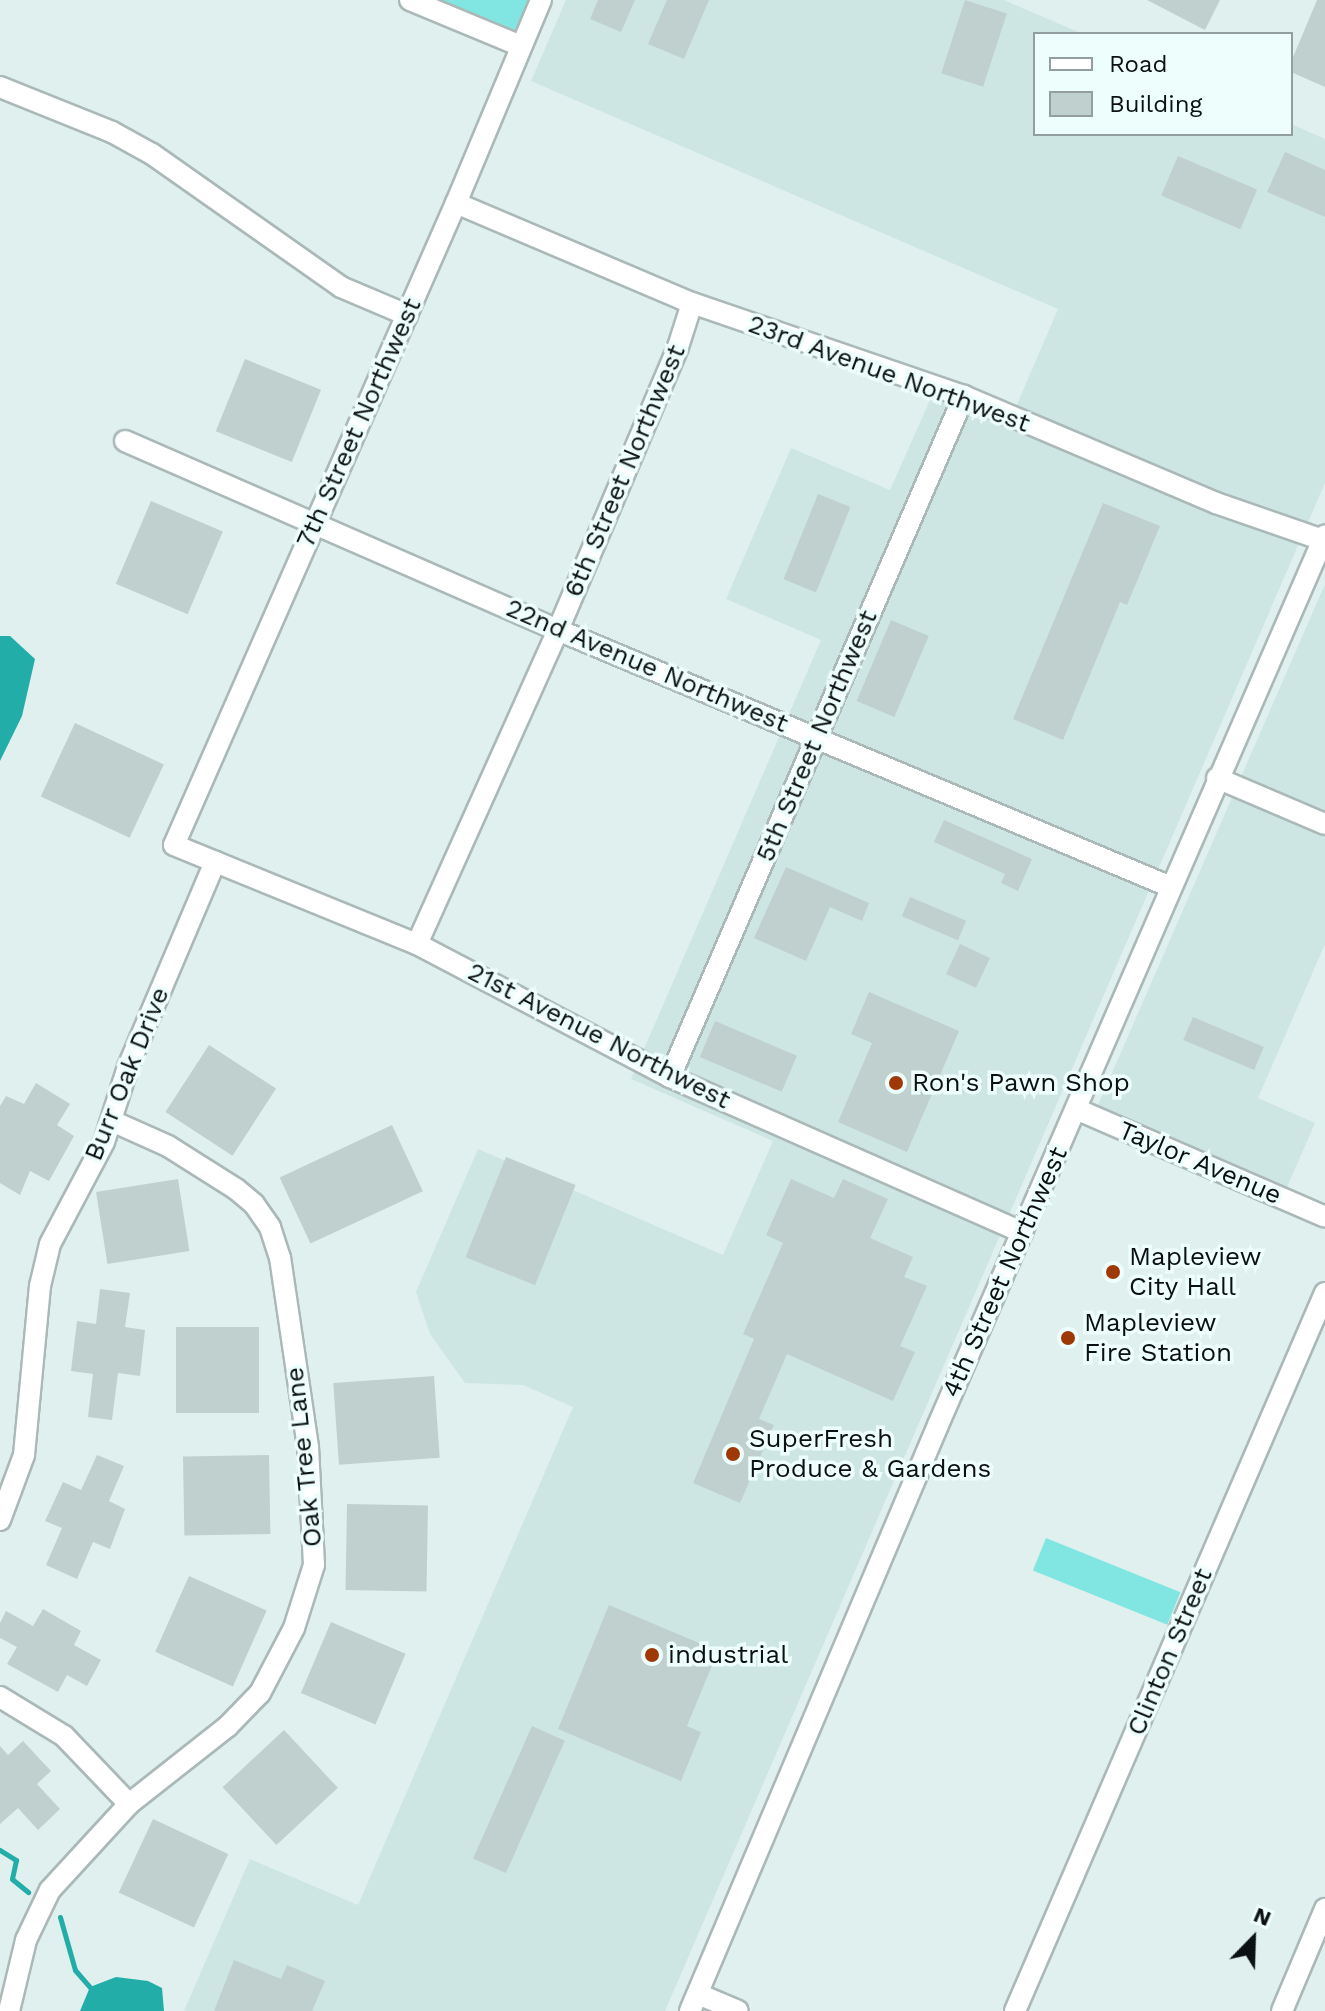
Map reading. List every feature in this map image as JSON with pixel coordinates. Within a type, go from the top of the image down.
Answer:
[{"type":"street","points":[[410,0],[521,46]]},
{"type":"street","name":"7th Street Northwest","points":[[174,845],[456,203],[541,0]]},
{"type":"street","points":[[0,87],[112,132],[152,154],[341,287],[407,315]]},
{"type":"street","name":"23rd Avenue Northwest","points":[[456,203],[692,303],[964,396],[1216,503],[1324,538]]},
{"type":"street","name":"6th Street Northwest","points":[[417,944],[558,630],[672,361],[692,303]]},
{"type":"street","name":"5th Street Northwest","points":[[670,1077],[964,396]]},
{"type":"street","name":"22nd Avenue Northwest","points":[[125,441],[316,521],[558,630],[1171,887]]},
{"type":"street","name":"4th Street Northwest","points":[[694,2002],[1217,778],[1324,538]]},
{"type":"street","points":[[1217,778],[1325,824]]},
{"type":"street","name":"21st Avenue Northwest","points":[[174,845],[417,944],[670,1077],[1022,1232]]},
{"type":"street","name":"Burr Oak Drive","points":[[0,1520],[24,1455],[44,1262],[58,1224],[112,1121],[128,1067],[215,862]]},
{"type":"street","name":"Taylor Avenue","points":[[1076,1109],[1325,1217]]},
{"type":"street","name":"Oak Tree Lane","points":[[9,2011],[26,1940],[44,1899],[62,1874],[129,1804],[227,1727],[260,1693],[283,1652],[309,1588],[314,1565],[308,1447],[280,1258],[266,1219],[236,1189],[168,1146],[112,1121]]},
{"type":"street","name":"Clinton Street","points":[[1015,2011],[1325,1293]]},
{"type":"street","points":[[0,1697],[64,1736],[129,1804]]},
{"type":"street","points":[[1282,2011],[1325,1909]]},
{"type":"street","points":[[694,2002],[738,2011]]},
{"type":"shaded area","points":[[439,0],[529,0],[516,33]]},
{"type":"shaded area","points":[[566,0],[1004,0],[1078,32],[1033,32],[1033,136],[1293,136],[1293,125],[1325,139],[1325,483],[665,2011],[184,2011],[250,1859],[358,1905],[573,1407],[523,1385],[465,1383],[430,1334],[416,1292],[478,1149],[723,1255],[773,1141],[631,1079],[821,640],[726,599],[791,448],[890,490],[934,391],[1009,423],[1058,309],[531,81]]},
{"type":"shaded area","points":[[1325,584],[1325,944],[1258,1098],[1315,1123],[1277,1210],[1088,1128]]},
{"type":"shaded area","points":[[0,636],[10,636],[35,659],[22,716],[0,761]]},
{"type":"shaded area","points":[[1046,1538],[1180,1592],[1167,1625],[1033,1570]]},
{"type":"shaded area","points":[[116,1977],[148,1981],[162,1988],[164,2011],[80,2011],[90,1987]]},
{"type":"building","points":[[598,0],[635,0],[621,32],[590,19]]},
{"type":"building","points":[[667,0],[709,0],[684,59],[648,44]]},
{"type":"building","points":[[965,0],[1007,14],[983,87],[941,73]]},
{"type":"building","points":[[1147,0],[1220,0],[1205,30]]},
{"type":"building","points":[[1317,0],[1325,0],[1325,87],[1293,73],[1293,57]]},
{"type":"building","points":[[1285,152],[1325,170],[1325,217],[1267,192]]},
{"type":"building","points":[[1178,156],[1257,190],[1240,229],[1161,196]]},
{"type":"building","points":[[245,359],[321,390],[292,462],[216,431]]},
{"type":"building","points":[[818,494],[850,507],[816,592],[784,579]]},
{"type":"building","points":[[151,501],[223,531],[188,614],[116,584]]},
{"type":"building","points":[[1103,503],[1160,526],[1127,605],[1120,602],[1063,740],[1013,719]]},
{"type":"building","points":[[891,620],[929,636],[894,717],[857,701]]},
{"type":"building","points":[[75,723],[164,764],[130,838],[41,796]]},
{"type":"building","points":[[944,820],[1032,859],[1018,891],[1001,883],[1005,874],[934,842]]},
{"type":"building","points":[[786,867],[869,903],[862,921],[830,907],[806,961],[754,938]]},
{"type":"building","points":[[910,897],[966,921],[958,940],[902,916]]},
{"type":"building","points":[[960,944],[990,958],[976,988],[946,974]]},
{"type":"building","name":"Ron's Pawn Shop","points":[[869,992],[959,1031],[907,1152],[838,1122],[872,1043],[851,1034]]},
{"type":"building","points":[[1193,1017],[1264,1047],[1254,1070],[1183,1040]]},
{"type":"building","points":[[715,1021],[797,1056],[782,1092],[700,1057]]},
{"type":"building","points":[[209,1045],[276,1089],[233,1156],[165,1112]]},
{"type":"building","points":[[36,1083],[70,1104],[57,1125],[74,1136],[49,1181],[30,1171],[20,1195],[0,1183],[0,1106],[6,1096],[24,1104]]},
{"type":"building","points":[[392,1125],[423,1191],[310,1244],[280,1177]]},
{"type":"building","points":[[506,1157],[576,1185],[535,1285],[466,1257]]},
{"type":"building","points":[[178,1179],[189,1251],[107,1264],[96,1192]]},
{"type":"building","points":[[791,1179],[834,1198],[843,1179],[888,1199],[870,1238],[913,1257],[904,1277],[927,1286],[900,1346],[915,1352],[893,1401],[787,1354],[759,1419],[774,1425],[740,1503],[693,1483],[754,1339],[743,1334],[783,1243],[766,1235]]},
{"type":"building","points":[[100,1289],[130,1293],[125,1327],[145,1330],[140,1376],[118,1373],[112,1420],[88,1417],[93,1374],[71,1371],[77,1321],[96,1324]]},
{"type":"building","points":[[176,1327],[259,1327],[259,1413],[176,1413]]},
{"type":"building","points":[[434,1376],[440,1458],[339,1465],[333,1383]]},
{"type":"building","points":[[97,1455],[124,1466],[109,1501],[125,1509],[110,1549],[93,1542],[77,1579],[46,1565],[62,1528],[45,1521],[63,1482],[81,1490]]},
{"type":"building","points":[[269,1455],[270,1534],[184,1535],[183,1457]]},
{"type":"building","points":[[347,1504],[428,1505],[426,1591],[345,1590]]},
{"type":"building","points":[[189,1576],[267,1611],[233,1686],[155,1652]]},
{"type":"building","points":[[609,1605],[718,1651],[687,1726],[701,1732],[681,1781],[558,1729]]},
{"type":"building","points":[[43,1609],[81,1631],[74,1645],[101,1660],[87,1686],[67,1675],[58,1692],[7,1664],[17,1647],[0,1638],[0,1623],[6,1611],[33,1626]]},
{"type":"building","points":[[331,1622],[406,1654],[375,1725],[301,1693]]},
{"type":"building","points":[[532,1726],[565,1741],[506,1873],[473,1858]]},
{"type":"building","points":[[284,1730],[338,1788],[276,1845],[223,1787]]},
{"type":"building","points":[[23,1741],[51,1771],[37,1784],[60,1809],[38,1830],[18,1808],[0,1824],[0,1746],[8,1755]]},
{"type":"building","points":[[153,1819],[228,1854],[194,1927],[119,1892]]},
{"type":"building","points":[[234,1960],[281,1979],[287,1965],[325,1981],[312,2011],[214,2011]]},
{"type":"waterway","points":[[0,1850],[16,1860],[12,1879],[28,1892]]},
{"type":"waterway","points":[[60,1917],[75,1970],[90,1987]]},
{"type":"place","name":"Ron's Pawn Shop","points":[[896,1083]]},
{"type":"place","name":"Mapleview City Hall","points":[[1113,1272]]},
{"type":"place","name":"Mapleview Fire Station","points":[[1068,1338]]},
{"type":"place","name":"SuperFresh Produce & Gardens","points":[[733,1454]]},
{"type":"place","name":"industrial","points":[[652,1655]]}]
